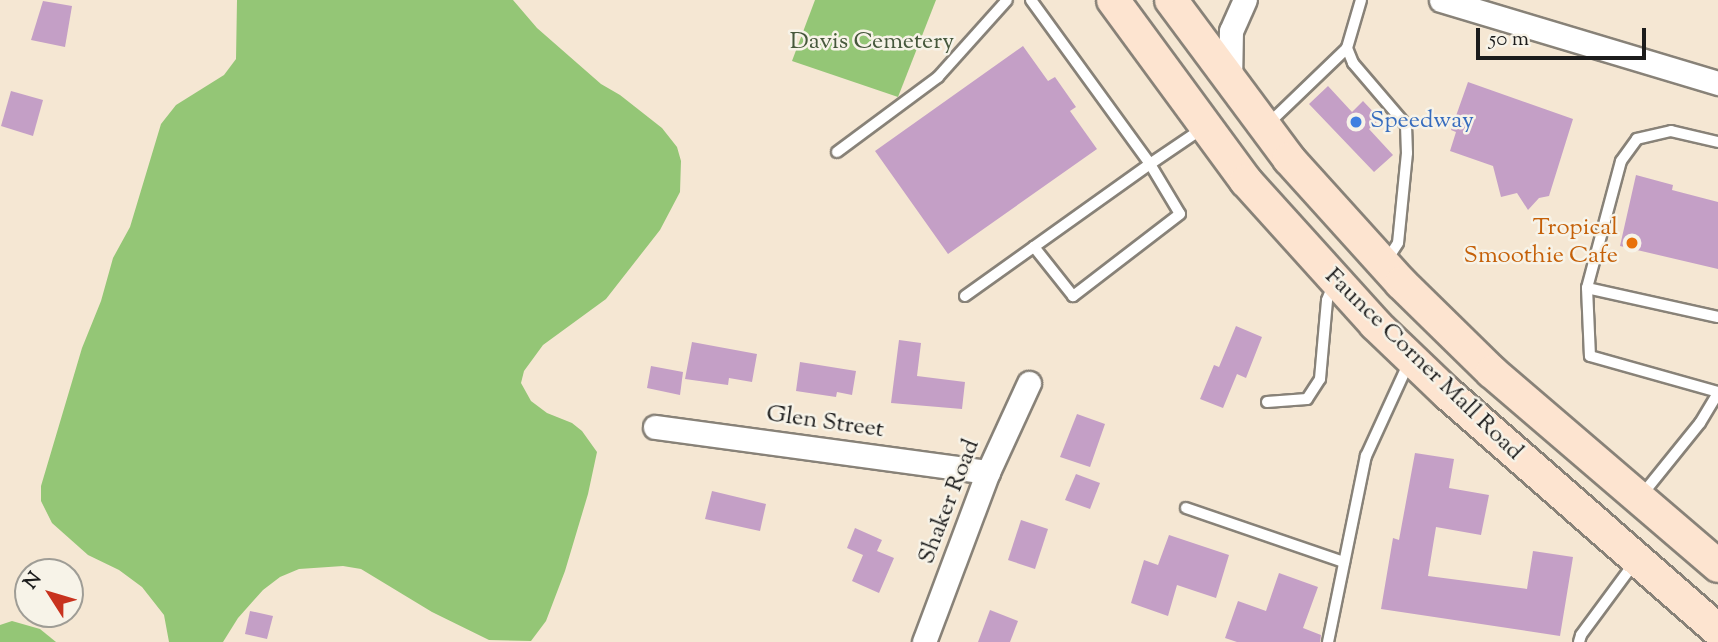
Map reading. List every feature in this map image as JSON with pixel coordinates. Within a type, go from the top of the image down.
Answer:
[{"type":"main road","name":"Faunce Corner Mall Road","points":[[1113,0],[1246,181],[1334,282],[1410,359],[1718,630]]},
{"type":"main road","name":"Faunce Corner Mall Road","points":[[1171,0],[1230,82],[1317,192],[1384,265],[1492,372],[1718,566]]},
{"type":"street","points":[[1230,82],[1230,31],[1245,0]]},
{"type":"street","points":[[1441,0],[1718,82]]},
{"type":"street","name":"Shaker Road","points":[[924,642],[988,472],[1029,383]]},
{"type":"street","name":"Glen Street","points":[[655,427],[988,472]]},
{"type":"lane","points":[[837,152],[938,78],[1007,0]]},
{"type":"lane","points":[[1031,0],[1150,164],[1180,214],[1073,296],[1034,247]]},
{"type":"lane","points":[[1265,127],[1347,48],[1361,0]]},
{"type":"lane","points":[[1347,48],[1353,63],[1406,125],[1408,153],[1398,243],[1384,265]]},
{"type":"lane","points":[[965,296],[1205,127]]},
{"type":"lane","points":[[1640,498],[1700,423],[1718,393],[1590,356],[1587,288],[1621,161],[1637,139],[1671,131],[1718,142]]},
{"type":"lane","points":[[1267,402],[1307,399],[1320,379],[1327,300],[1334,282]]},
{"type":"lane","points":[[1587,288],[1718,317]]},
{"type":"lane","points":[[1328,642],[1366,456],[1410,359]]},
{"type":"lane","points":[[1186,508],[1344,562]]},
{"type":"lane","points":[[1579,642],[1581,635],[1637,559]]},
{"type":"green space","points":[[237,0],[513,0],[537,28],[601,84],[620,95],[662,128],[677,147],[681,161],[680,192],[660,230],[606,299],[543,345],[524,371],[521,383],[531,401],[547,413],[572,423],[582,431],[597,452],[588,494],[565,571],[546,621],[531,641],[489,640],[432,612],[361,569],[343,566],[299,569],[280,577],[263,590],[238,618],[223,642],[169,642],[164,615],[142,587],[119,570],[88,555],[52,523],[41,501],[41,486],[82,348],[101,301],[113,258],[130,227],[161,124],[176,105],[224,75],[236,59]]},
{"type":"green space","name":"Davis Cemetery","points":[[815,0],[936,0],[898,97],[792,61]]},
{"type":"green space","points":[[12,621],[14,628],[40,629],[56,642],[0,642],[0,625]]},
{"type":"building","points":[[43,1],[72,6],[65,47],[31,40]]},
{"type":"building","points":[[1023,46],[1048,81],[1055,77],[1076,107],[1070,111],[1097,149],[948,254],[875,151]]},
{"type":"building","points":[[1468,82],[1573,119],[1549,196],[1539,198],[1528,210],[1517,193],[1501,197],[1493,166],[1450,151],[1456,132],[1451,130]]},
{"type":"building","points":[[1328,86],[1352,112],[1363,101],[1380,119],[1369,129],[1393,155],[1374,172],[1309,104]]},
{"type":"building","points":[[11,91],[43,100],[33,136],[1,126]]},
{"type":"building","points":[[1636,175],[1673,185],[1672,190],[1718,202],[1718,269],[1620,246]]},
{"type":"building","points":[[1236,326],[1262,337],[1246,378],[1237,374],[1223,408],[1200,399],[1214,365],[1219,367]]},
{"type":"building","points":[[899,340],[921,343],[917,376],[965,382],[962,409],[891,403]]},
{"type":"building","points":[[692,342],[757,354],[752,382],[729,378],[728,385],[685,379]]},
{"type":"building","points":[[800,362],[856,371],[852,395],[837,392],[836,397],[796,391]]},
{"type":"building","points":[[651,366],[683,372],[680,395],[647,388]]},
{"type":"building","points":[[1077,414],[1105,424],[1090,467],[1060,457]]},
{"type":"building","points":[[1415,453],[1454,459],[1449,488],[1489,495],[1481,535],[1436,527],[1428,576],[1527,589],[1533,551],[1573,557],[1560,636],[1381,609],[1393,538],[1399,540]]},
{"type":"building","points":[[1076,474],[1100,483],[1090,509],[1065,500]]},
{"type":"building","points":[[712,491],[766,504],[760,531],[705,519]]},
{"type":"building","points":[[1021,520],[1048,529],[1035,569],[1008,560]]},
{"type":"building","points":[[855,528],[882,540],[877,551],[894,558],[879,593],[852,581],[863,555],[847,548]]},
{"type":"building","points":[[1169,535],[1229,555],[1216,598],[1177,585],[1168,616],[1131,603],[1144,560],[1158,565]]},
{"type":"building","points":[[1279,573],[1318,587],[1303,628],[1321,635],[1320,642],[1237,642],[1225,638],[1238,601],[1266,611]]},
{"type":"building","points":[[990,610],[1018,621],[1010,642],[978,642]]},
{"type":"building","points":[[250,611],[273,616],[267,639],[245,634]]},
{"type":"place","name":"Speedway","points":[[1356,122]]},
{"type":"place","name":"Tropical Smoothie Cafe","points":[[1632,243]]}]
